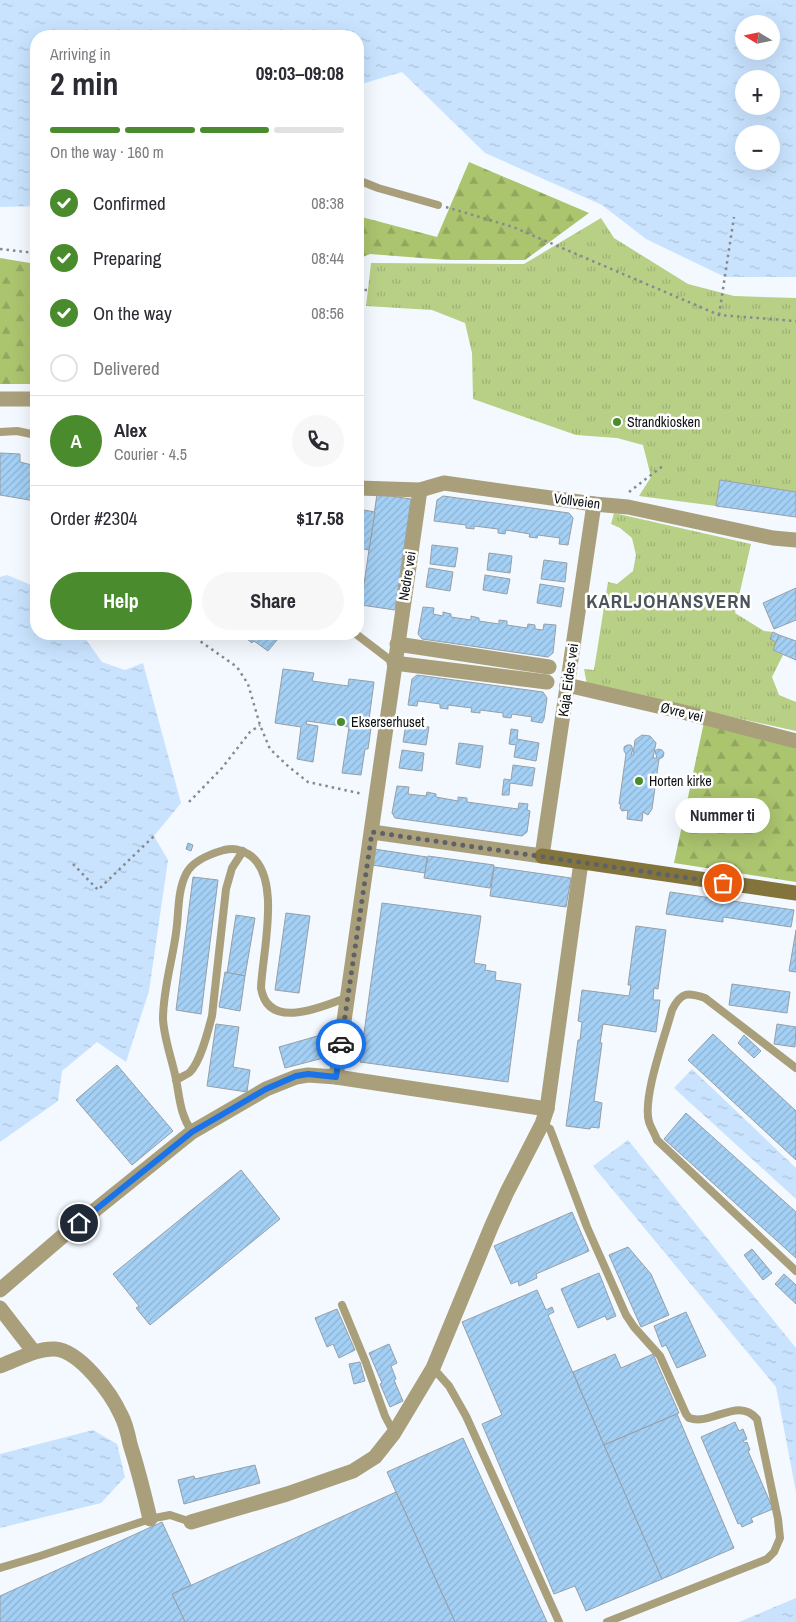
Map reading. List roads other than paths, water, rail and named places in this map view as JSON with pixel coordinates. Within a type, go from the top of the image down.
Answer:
[{"type":"main road","points":[[542,856],[796,893]]},
{"type":"street","points":[[0,399],[30,399]]},
{"type":"street","name":"Vollveien","points":[[364,488],[420,490],[444,483],[628,507],[773,538],[796,540]]},
{"type":"street","name":"Nedre vei","points":[[336,1077],[420,490]]},
{"type":"street","name":"Kaja Eides vei","points":[[542,856],[594,504]]},
{"type":"street","points":[[394,663],[548,675],[397,644]]},
{"type":"street","name":"Øvre vei","points":[[567,685],[796,741]]},
{"type":"street","points":[[372,832],[542,856]]},
{"type":"street","points":[[191,1522],[287,1494],[353,1471],[375,1457],[394,1434],[433,1368],[492,1225],[542,1124],[547,1109],[581,862]]},
{"type":"street","points":[[0,1290],[64,1235],[192,1132],[266,1089],[296,1076],[308,1074],[336,1077],[547,1109]]},
{"type":"street","points":[[0,1308],[34,1352]]},
{"type":"street","points":[[0,1366],[34,1352],[54,1349],[66,1352],[77,1358],[94,1376],[122,1416],[150,1518]]},
{"type":"lane","points":[[364,182],[438,205]]},
{"type":"lane","points":[[0,432],[17,431],[30,434]]},
{"type":"lane","points":[[364,640],[394,663]]},
{"type":"lane","points":[[192,1132],[185,1122],[181,1110],[164,1027],[164,1000],[177,931],[183,882],[189,869],[205,857],[230,849],[243,851],[258,862],[267,892],[267,917],[261,988],[265,1000],[276,1009],[294,1013],[314,1010],[348,997]]},
{"type":"lane","points":[[176,1080],[190,1072],[194,1066],[209,1029],[226,889],[232,868],[243,851]]},
{"type":"lane","points":[[796,1068],[705,998],[694,994],[686,994],[677,1000],[672,1010],[652,1084],[648,1108],[649,1122],[658,1140],[796,1271]]},
{"type":"lane","points":[[542,1124],[550,1129],[587,1227],[626,1315],[634,1327],[660,1356],[686,1414],[689,1418],[700,1420],[737,1410],[744,1410],[754,1414],[757,1419],[778,1519],[779,1544],[767,1559],[608,1622]]},
{"type":"lane","points":[[342,1305],[385,1416],[394,1434]]},
{"type":"lane","points":[[433,1368],[449,1386],[466,1416],[559,1622]]},
{"type":"lane","points":[[0,1568],[150,1518],[170,1515],[191,1522]]},
{"type":"water","points":[[0,0],[796,0],[796,277],[725,277],[646,239],[602,205],[485,153],[402,72],[364,83],[364,30],[30,30],[30,206],[0,207]]},
{"type":"water","points":[[7,575],[30,585],[30,640],[86,640],[102,662],[125,670],[143,663],[181,803],[154,836],[168,860],[149,991],[126,1062],[97,1042],[62,1071],[58,1101],[0,1142],[0,577]]},
{"type":"water","points":[[692,1069],[796,1168],[796,1199],[674,1088]]},
{"type":"water","points":[[628,1140],[796,1348],[796,1492],[776,1387],[593,1166]]},
{"type":"water","points":[[93,1430],[117,1444],[125,1477],[101,1503],[0,1528],[0,1454]]},
{"type":"water","points":[[796,1598],[796,1622],[739,1622]]},
{"type":"place","name":"Strandkiosken","points":[[617,422]]},
{"type":"place","name":"Ekserserhuset","points":[[341,722]]},
{"type":"place","name":"Horten kirke","points":[[639,781]]},
{"type":"place","name":"Nummer ti","points":[[723,883]]},
{"type":"district","name":"KARLJOHANSVERN","points":[[669,601]]}]
